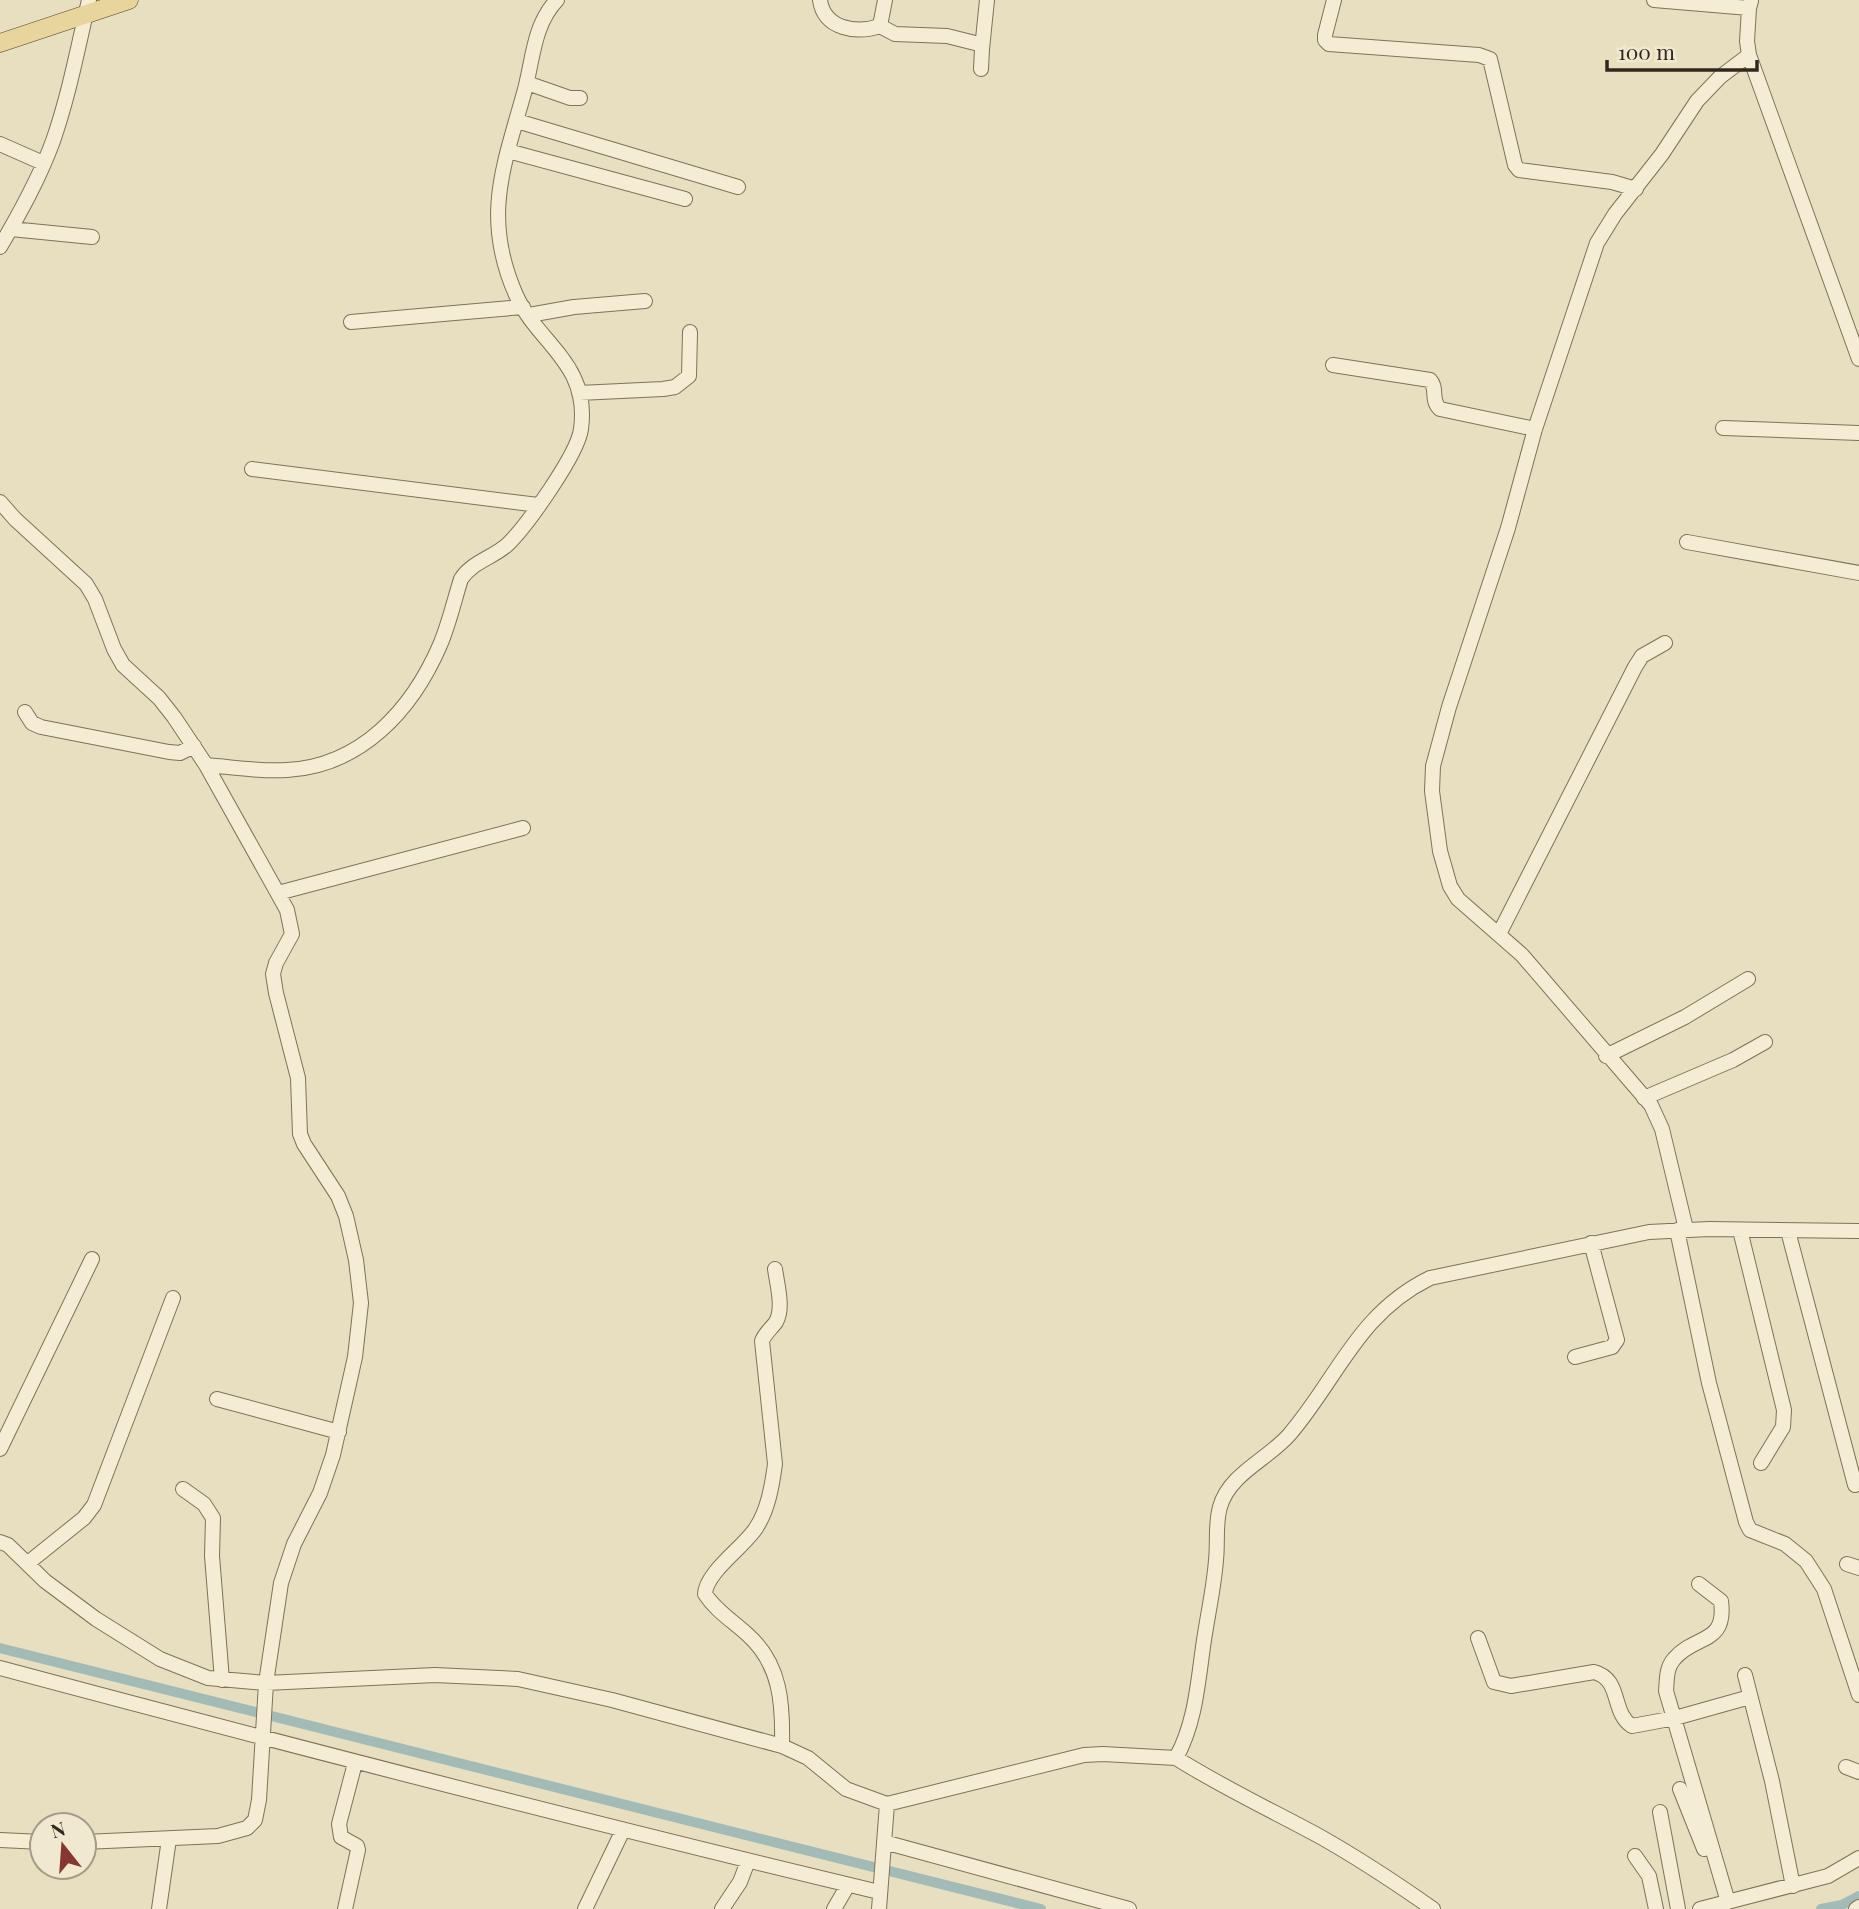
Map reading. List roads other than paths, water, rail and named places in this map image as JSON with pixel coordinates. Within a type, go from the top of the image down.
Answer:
[{"type":"main road","points":[[0,43],[87,7],[129,0]]},
{"type":"street","points":[[206,765],[269,770],[307,767],[349,752],[372,739],[405,707],[425,673],[439,647],[465,572],[508,544],[572,456],[578,443],[582,415],[579,393],[565,362],[526,311],[505,261],[497,220],[501,178],[540,23],[557,0]]},
{"type":"street","points":[[820,0],[822,10],[830,22],[852,30],[867,30],[880,26],[895,34],[947,36],[973,41],[982,49]]},
{"type":"street","points":[[880,26],[885,0]]},
{"type":"street","points":[[981,69],[988,0]]},
{"type":"street","points":[[1334,0],[1325,35],[1329,44],[1479,55],[1490,60],[1515,165],[1519,170],[1612,182],[1636,189]]},
{"type":"street","points":[[1654,0],[1750,4],[1747,41],[1749,55],[1859,359]]},
{"type":"street","points":[[0,247],[24,206],[52,142],[70,84],[87,7]]},
{"type":"street","points":[[1749,55],[1720,77],[1697,101],[1597,243],[1535,429],[1508,528],[1449,708],[1433,766],[1434,813],[1440,851],[1450,886],[1468,910],[1500,934],[1543,978],[1644,1098],[1659,1120],[1709,1383],[1746,1522],[1755,1533],[1785,1544],[1806,1561],[1818,1579],[1824,1589],[1859,1695]]},
{"type":"street","points":[[527,83],[570,98],[580,98]]},
{"type":"street","points":[[517,121],[738,187]]},
{"type":"street","points":[[0,144],[43,163]]},
{"type":"street","points":[[508,151],[685,200]]},
{"type":"street","points":[[10,229],[92,237]]},
{"type":"street","points":[[351,322],[645,301]]},
{"type":"street","points":[[579,393],[675,387],[689,376],[690,332]]},
{"type":"street","points":[[1334,365],[1430,380],[1434,385],[1434,401],[1440,409],[1535,429]]},
{"type":"street","points":[[1723,428],[1859,433]]},
{"type":"street","points":[[252,469],[538,505]]},
{"type":"street","points":[[0,502],[86,584],[123,665],[159,698],[194,746],[278,893],[290,920],[292,934],[276,963],[274,984],[298,1078],[300,1134],[338,1196],[346,1216],[356,1260],[361,1303],[355,1357],[339,1432],[320,1493],[294,1544],[281,1583],[266,1683],[259,1800],[255,1820],[247,1828],[218,1836],[98,1842]]},
{"type":"street","points":[[1687,542],[1859,573]]},
{"type":"street","points":[[1500,934],[1635,667],[1642,656],[1665,643]]},
{"type":"street","points":[[25,712],[32,723],[54,729],[169,752],[180,753],[194,746]]},
{"type":"street","points":[[278,893],[523,828]]},
{"type":"street","points":[[1606,1056],[1685,1017],[1748,979]]},
{"type":"street","points":[[1644,1098],[1733,1060],[1765,1042]]},
{"type":"street","points":[[1740,1230],[1784,1410],[1783,1427],[1761,1464]]},
{"type":"street","points":[[1788,1231],[1855,1485]]},
{"type":"street","points":[[1176,1758],[1192,1717],[1216,1562],[1219,1508],[1226,1492],[1287,1438],[1361,1334],[1399,1297],[1430,1278],[1649,1232],[1859,1231]]},
{"type":"street","points":[[1575,1357],[1612,1348],[1617,1340],[1591,1243]]},
{"type":"street","points":[[0,1448],[92,1259]]},
{"type":"street","points":[[775,1269],[779,1309],[776,1321],[762,1341],[775,1464],[772,1483],[755,1530],[709,1580],[705,1594],[712,1605],[750,1636],[772,1665],[781,1694],[782,1746]]},
{"type":"street","points":[[28,1563],[84,1518],[93,1505],[173,1298]]},
{"type":"street","points":[[217,1399],[339,1432]]},
{"type":"street","points":[[183,1489],[204,1504],[212,1518],[213,1569],[222,1680]]},
{"type":"street","points":[[0,1542],[8,1545],[66,1598],[160,1658],[191,1673],[222,1680],[266,1683],[435,1675],[518,1679],[612,1700],[782,1746],[807,1758],[846,1789],[876,1802],[887,1804],[1084,1755],[1176,1758],[1218,1784],[1374,1868],[1433,1909]]},
{"type":"street","points":[[1699,1584],[1721,1601],[1723,1615],[1719,1627],[1711,1636],[1673,1660],[1667,1674],[1667,1691],[1726,1897]]},
{"type":"street","points":[[1478,1638],[1494,1682],[1511,1686],[1594,1672],[1601,1674],[1614,1687],[1622,1718],[1632,1726],[1675,1718],[1750,1697]]},
{"type":"street","points":[[0,1668],[355,1763],[748,1861],[848,1885],[880,1886]]},
{"type":"street","points":[[1745,1675],[1772,1782],[1793,1886]]},
{"type":"street","points":[[345,1909],[358,1850],[357,1846],[341,1837],[339,1824],[355,1763]]},
{"type":"street","points":[[1680,1789],[1716,1884],[1726,1897]]},
{"type":"street","points":[[878,1909],[887,1804]]},
{"type":"street","points":[[1660,1812],[1678,1909]]},
{"type":"street","points":[[585,1909],[623,1830]]},
{"type":"street","points":[[159,1909],[169,1839]]},
{"type":"street","points":[[0,1840],[28,1841]]},
{"type":"street","points":[[884,1847],[1129,1909]]},
{"type":"street","points":[[1635,1856],[1649,1876],[1656,1909]]},
{"type":"street","points":[[1700,1909],[1726,1897],[1793,1886],[1828,1876],[1859,1858]]},
{"type":"street","points":[[722,1909],[740,1882],[748,1861]]},
{"type":"street","points":[[834,1909],[848,1885]]},
{"type":"waterway","points":[[0,1648],[1041,1909]]},
{"type":"waterway","points":[[1821,1909],[1842,1905],[1859,1896]]}]
